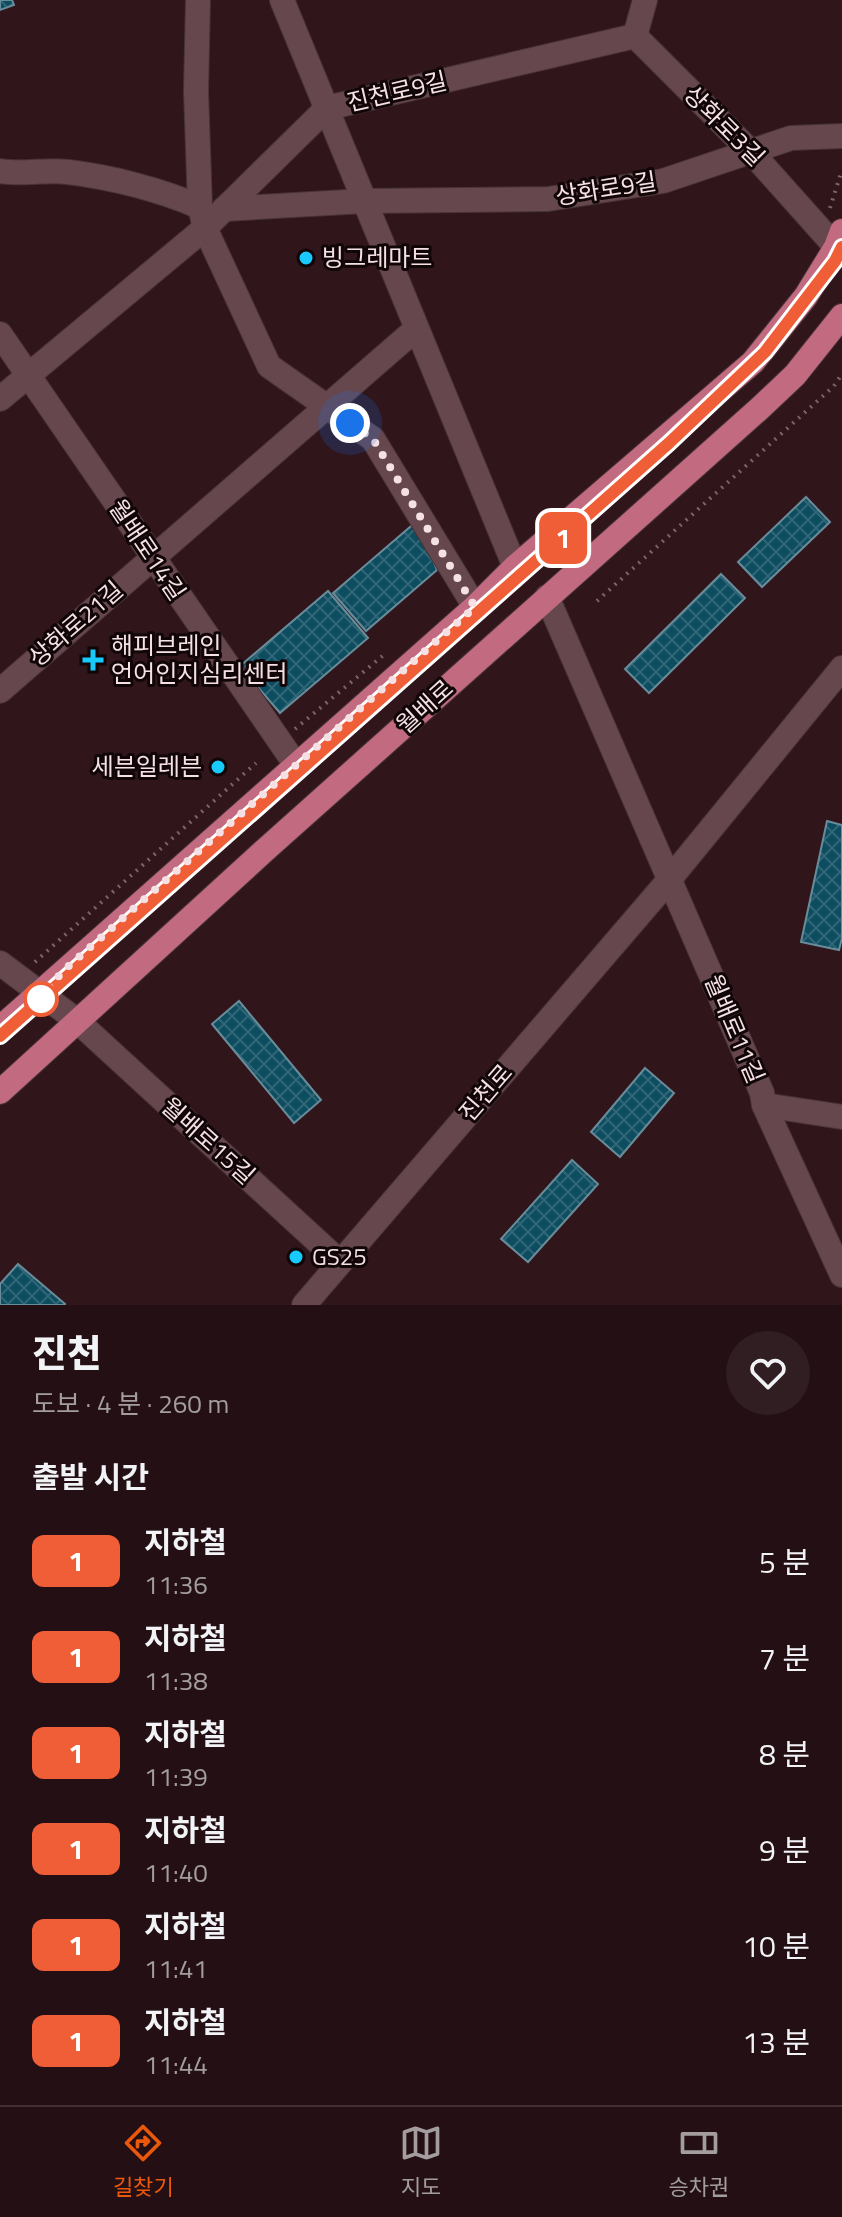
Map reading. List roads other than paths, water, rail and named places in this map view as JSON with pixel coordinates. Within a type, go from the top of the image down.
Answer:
[{"type":"main road","name":"월배로","points":[[0,1028],[475,607],[515,567],[753,362],[806,296],[836,229]]},
{"type":"main road","name":"월배로","points":[[0,1092],[76,1020],[795,375],[842,316]]},
{"type":"street","points":[[198,0],[196,91],[209,215],[269,366],[373,439],[475,607]]},
{"type":"street","points":[[282,0],[515,567]]},
{"type":"street","points":[[635,36],[645,0]]},
{"type":"street","name":"진천로9길","points":[[0,399],[327,108],[635,36]]},
{"type":"street","name":"상화로3길","points":[[635,36],[751,152],[836,229]]},
{"type":"street","name":"상화로9길","points":[[209,215],[364,201],[548,199],[663,181],[791,138],[842,136]]},
{"type":"street","points":[[0,171],[67,171],[169,193],[209,215]]},
{"type":"street","points":[[151,557],[416,329]]},
{"type":"street","name":"월배로14길","points":[[0,334],[296,765]]},
{"type":"street","name":"상화로21길","points":[[0,691],[151,557]]},
{"type":"street","name":"월배로11길","points":[[547,597],[762,1093],[764,1105],[842,1117]]},
{"type":"street","points":[[669,880],[842,668]]},
{"type":"street","name":"진천로","points":[[304,1305],[669,880]]},
{"type":"street","points":[[0,963],[76,1020]]},
{"type":"street","name":"월배로15길","points":[[76,1020],[340,1262]]},
{"type":"street","points":[[764,1105],[842,1275]]},
{"type":"metro line","name":"1","points":[[0,1036],[669,443],[765,352],[835,261],[842,247]]},
{"type":"place","name":"빙그레마트","points":[[306,258]]},
{"type":"place","name":"해피브레인 언어인지심리센터","points":[[93,660]]},
{"type":"place","name":"세븐일레븐","points":[[218,767]]},
{"type":"place","name":"GS25","points":[[296,1257]]}]
